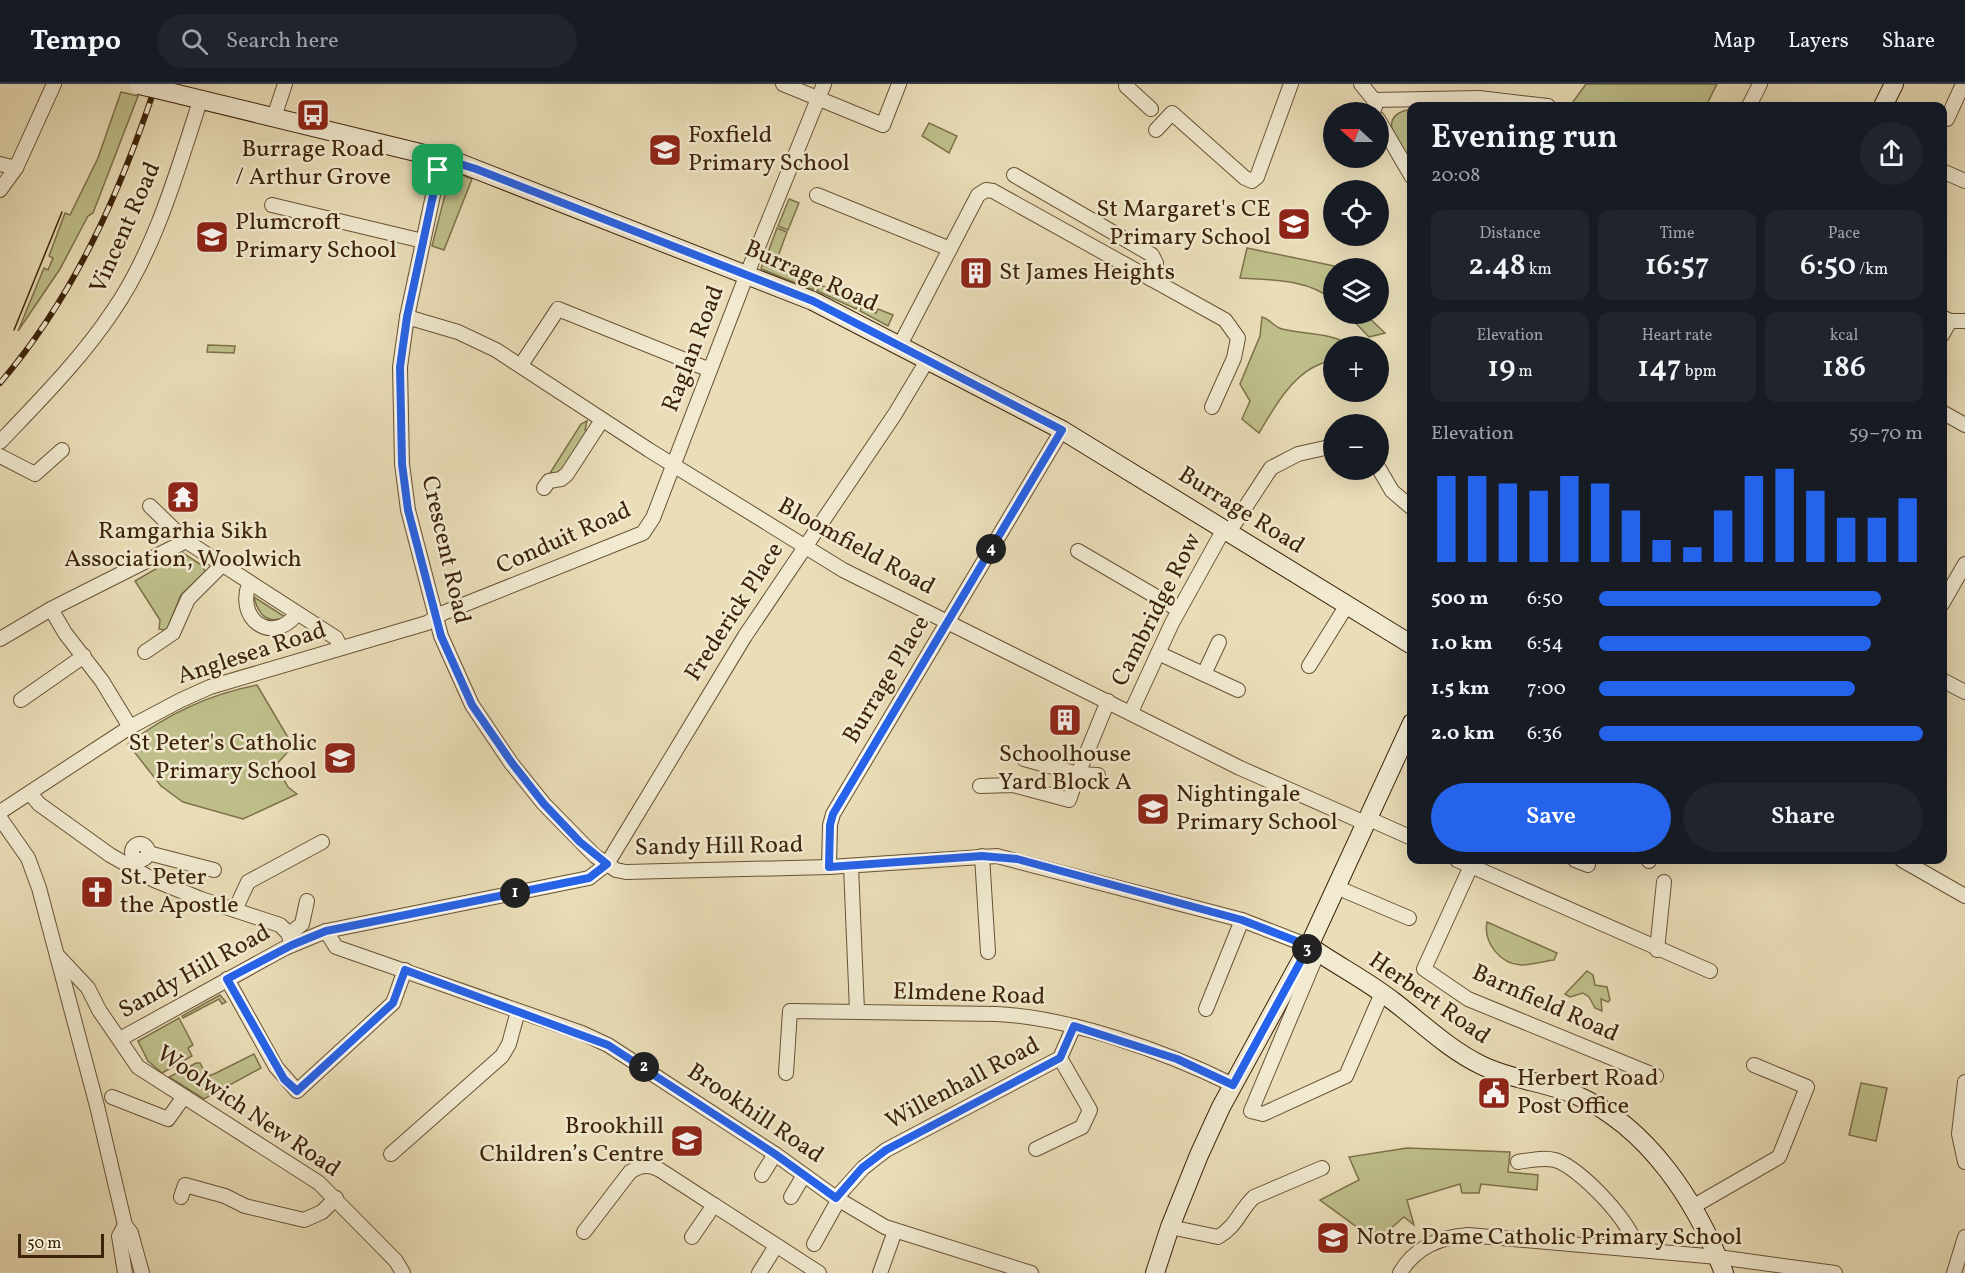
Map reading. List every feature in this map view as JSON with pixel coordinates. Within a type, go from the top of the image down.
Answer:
[{"type":"street","points":[[0,190],[16,168],[54,84]]},
{"type":"street","name":"Burrage Road","points":[[137,84],[441,158],[747,274],[846,316],[1062,430],[1407,642]]},
{"type":"street","points":[[274,117],[285,84]]},
{"type":"street","points":[[783,84],[883,125],[898,84]]},
{"type":"street","name":"Raglan Road","points":[[674,464],[747,274],[824,84]]},
{"type":"street","points":[[1128,84],[1126,86],[1151,109]]},
{"type":"street","points":[[1156,130],[1172,113],[1252,182],[1257,177],[1291,84]]},
{"type":"street","points":[[1361,84],[1372,102]]},
{"type":"street","points":[[1751,102],[1760,84]]},
{"type":"street","points":[[1885,102],[1894,84]]},
{"type":"street","points":[[1947,119],[1963,84]]},
{"type":"street","points":[[1389,103],[1451,91],[1521,102]]},
{"type":"street","name":"Vincent Road","points":[[0,442],[92,340],[133,278],[182,157],[200,101]]},
{"type":"street","points":[[1389,138],[1407,168]]},
{"type":"street","name":"Crescent Road","points":[[441,158],[407,317],[399,397],[402,464],[408,510],[441,636],[472,705],[512,763],[552,812],[595,856],[607,864]]},
{"type":"street","points":[[0,164],[16,168]]},
{"type":"street","points":[[1947,173],[1965,181]]},
{"type":"street","points":[[1014,176],[1152,255],[1156,263],[1151,279]]},
{"type":"street","points":[[900,345],[978,195],[986,190],[993,191],[1225,320],[1238,338],[1234,358],[1212,407]]},
{"type":"street","points":[[817,195],[950,249]]},
{"type":"street","points":[[272,205],[423,241]]},
{"type":"street","points":[[521,366],[558,309],[710,370]]},
{"type":"street","name":"Bloomfield Road","points":[[407,317],[477,339],[804,548],[1240,768],[1366,821]]},
{"type":"street","points":[[1947,319],[1965,321]]},
{"type":"street","name":"Frederick Place","points":[[607,864],[727,664],[895,414],[928,359]]},
{"type":"street","points":[[1947,415],[1965,425]]},
{"type":"street","points":[[544,488],[549,481],[561,479],[567,474],[602,420]]},
{"type":"street","name":"Burrage Place","points":[[829,867],[830,825],[833,814],[1062,430]]},
{"type":"street","name":"Cambridge Row","points":[[1131,712],[1179,610],[1226,530],[1271,468],[1298,454],[1323,448]]},
{"type":"street","points":[[0,456],[36,474],[62,450]]},
{"type":"street","name":"Conduit Road","points":[[436,618],[643,533],[653,518],[674,464]]},
{"type":"street","points":[[1386,480],[1392,491],[1407,504]]},
{"type":"street","points":[[150,506],[186,541],[296,615],[336,638],[341,648]]},
{"type":"street","points":[[0,639],[51,609],[186,541]]},
{"type":"street","points":[[1078,551],[1179,610]]},
{"type":"street","points":[[1947,595],[1965,564]]},
{"type":"street","points":[[145,652],[173,633],[188,599],[222,566]]},
{"type":"street","points":[[249,584],[244,596],[246,608],[250,618],[258,624],[269,628],[279,628],[289,624],[296,615]]},
{"type":"street","points":[[1309,666],[1347,605]]},
{"type":"street","points":[[51,609],[130,727]]},
{"type":"street","name":"Anglesea Road","points":[[0,812],[130,727],[210,687],[285,667],[427,623],[436,618]]},
{"type":"street","points":[[1204,674],[1219,642]]},
{"type":"street","points":[[1158,652],[1238,690]]},
{"type":"street","points":[[21,700],[84,656]]},
{"type":"street","points":[[1947,683],[1965,692]]},
{"type":"street","points":[[980,786],[1013,785],[1069,800],[1108,701]]},
{"type":"street","points":[[1155,1273],[1198,1155],[1233,1085],[1313,949],[1336,887],[1407,734]]},
{"type":"street","points":[[1024,759],[1078,774],[1098,775]]},
{"type":"street","points":[[30,793],[39,804],[172,888],[280,925],[290,939],[302,924],[307,901]]},
{"type":"street","name":"Woolwich New Road","points":[[0,818],[28,858],[57,955],[88,988],[99,1010],[138,1067],[183,1098],[319,1183],[396,1261],[403,1273]]},
{"type":"street","points":[[1366,821],[1407,837]]},
{"type":"street","name":"Woolwich New Road","points":[[0,831],[27,869],[35,891],[39,895]]},
{"type":"street","points":[[235,910],[248,882],[322,842]]},
{"type":"street","points":[[133,863],[131,852],[136,844],[145,845],[148,853],[214,870]]},
{"type":"street","points":[[982,856],[988,952]]},
{"type":"street","name":"Sandy Hill Road","points":[[120,1039],[227,979],[290,939],[589,878],[607,864],[626,872],[829,867],[982,856],[1017,859],[1242,920],[1313,949]]},
{"type":"street","points":[[1467,864],[1657,950],[1710,971]]},
{"type":"street","points":[[1909,864],[1965,896]]},
{"type":"street","points":[[850,866],[856,1011]]},
{"type":"street","name":"Barnfield Road","points":[[1472,866],[1424,969],[1468,999],[1656,1076]]},
{"type":"street","points":[[1657,950],[1664,882]]},
{"type":"street","points":[[1336,887],[1409,918]]},
{"type":"street","points":[[1206,1009],[1242,920]]},
{"type":"street","name":"Brookhill Road","points":[[326,931],[336,946],[608,1045],[838,1198],[895,1231],[1031,1273]]},
{"type":"street","points":[[1313,949],[1310,971],[1251,1111],[1263,1114],[1346,1076],[1382,993]]},
{"type":"street","name":"Herbert Road","points":[[1313,949],[1382,993],[1452,1048],[1482,1066],[1565,1090],[1599,1108],[1648,1149],[1694,1206],[1721,1265]]},
{"type":"street","points":[[57,955],[125,1226],[131,1233],[142,1273]]},
{"type":"street","points":[[227,979],[277,1070],[297,1091],[393,1003],[405,970]]},
{"type":"street","points":[[71,1008],[86,1005],[99,1010]]},
{"type":"street","points":[[391,1155],[502,1056],[509,1044],[518,1011]]},
{"type":"street","name":"Elmdene Road","points":[[786,1073],[790,1011],[1023,1015],[1074,1026],[1177,1059],[1233,1085]]},
{"type":"street","name":"Willenhall Road","points":[[814,1244],[838,1198],[862,1168],[886,1150],[1060,1058],[1074,1026]]},
{"type":"street","points":[[1036,1149],[1082,1127],[1090,1110],[1060,1058]]},
{"type":"street","points":[[1694,1206],[1779,1157],[1807,1087],[1754,1065]]},
{"type":"street","points":[[1965,1082],[1959,1134],[1965,1162]]},
{"type":"street","points":[[112,1097],[168,1119],[183,1098]]},
{"type":"street","points":[[762,1175],[775,1154]]},
{"type":"street","points":[[1518,1162],[1542,1158],[1557,1161],[1574,1169],[1596,1190],[1636,1239],[1637,1250]]},
{"type":"street","points":[[585,1232],[630,1172],[640,1166],[651,1166],[819,1273]]},
{"type":"street","points":[[1170,1227],[1218,1237],[1233,1228],[1245,1205],[1254,1197],[1322,1168]]},
{"type":"street","points":[[791,1197],[804,1175]]},
{"type":"street","points":[[182,1197],[185,1185],[225,1196],[244,1206],[304,1220],[322,1212],[336,1198]]},
{"type":"street","points":[[692,1237],[714,1205]]},
{"type":"street","points":[[125,1226],[119,1236],[125,1273]]},
{"type":"street","points":[[880,1273],[895,1231]]},
{"type":"street","points":[[1400,1273],[1422,1248],[1453,1236],[1482,1236],[1637,1250],[1721,1265],[1835,1273]]},
{"type":"street","points":[[1954,1273],[1965,1237]]},
{"type":"street","points":[[762,1270],[776,1246]]},
{"type":"green space","points":[[1586,84],[1717,84],[1708,102],[1573,102]]},
{"type":"green space","points":[[121,92],[138,96],[93,213],[88,216],[60,269],[18,331],[44,268],[48,270],[53,258],[49,256],[65,213],[70,215],[98,158]]},
{"type":"green space","points":[[1407,110],[1407,157],[1393,131],[1394,118]]},
{"type":"green space","points":[[929,123],[957,136],[949,153],[922,136]]},
{"type":"green space","points":[[451,171],[472,179],[444,250],[432,246]]},
{"type":"green space","points":[[789,199],[799,203],[788,230],[778,226]]},
{"type":"green space","points":[[777,228],[787,232],[777,259],[767,255]]},
{"type":"green space","points":[[1247,248],[1323,264],[1323,293],[1301,284],[1240,278]]},
{"type":"green space","points":[[763,262],[815,283],[813,290],[761,269]]},
{"type":"green space","points":[[820,285],[859,301],[856,309],[817,291]]},
{"type":"green space","points":[[863,303],[872,306],[871,311],[876,313],[878,309],[893,315],[888,326],[860,311]]},
{"type":"green space","points":[[1262,317],[1282,329],[1327,336],[1323,336],[1323,363],[1304,373],[1295,381],[1259,433],[1242,419],[1250,401],[1240,384],[1260,336]]},
{"type":"green space","points":[[1357,324],[1376,324],[1385,333],[1373,336],[1368,336]]},
{"type":"green space","points":[[208,345],[235,346],[234,353],[207,352]]},
{"type":"green space","points":[[587,421],[585,430],[588,431],[560,473],[550,473],[581,424]]},
{"type":"green space","points":[[183,553],[203,566],[205,572],[181,595],[167,629],[159,629],[160,620],[135,581]]},
{"type":"green space","points":[[254,597],[285,617],[268,619],[261,613]]},
{"type":"green space","points":[[257,685],[293,746],[276,765],[288,787],[297,794],[243,819],[183,802],[161,786],[128,744],[158,723],[190,707],[222,694]]},
{"type":"green space","points":[[1487,922],[1557,953],[1554,960],[1521,965],[1506,961],[1490,944],[1486,930]]},
{"type":"green space","points":[[1587,971],[1593,975],[1595,985],[1607,987],[1610,1000],[1608,1002],[1601,999],[1602,1011],[1595,1008],[1589,997],[1583,993],[1570,997],[1565,994]]},
{"type":"green space","points":[[220,995],[226,1002],[222,1004],[219,999],[183,1018],[182,1016]]},
{"type":"green space","points":[[179,1018],[193,1045],[188,1048],[192,1056],[162,1073],[148,1061],[138,1041]]},
{"type":"green space","points":[[254,1054],[261,1068],[204,1099],[169,1077],[196,1063],[200,1063],[207,1076]]},
{"type":"green space","points":[[1861,1083],[1887,1088],[1876,1141],[1849,1135]]},
{"type":"green space","points":[[1407,1148],[1510,1152],[1508,1172],[1538,1175],[1537,1190],[1481,1184],[1479,1193],[1462,1193],[1460,1184],[1407,1200],[1414,1225],[1404,1217],[1376,1241],[1320,1200],[1359,1180],[1349,1157]]},
{"type":"tram line","points":[[14,330],[62,212]]},
{"type":"railway","points":[[0,383],[51,315],[93,241],[127,164],[156,84]]},
{"type":"place","name":"Burrage Road / Arthur Grove","points":[[313,115]]},
{"type":"place","name":"Foxfield Primary School","points":[[665,150]]},
{"type":"place","name":"St Margaret's CE Primary School","points":[[1294,224]]},
{"type":"place","name":"Plumcroft Primary School","points":[[212,237]]},
{"type":"place","name":"St James Heights","points":[[976,273]]},
{"type":"place","name":"Ramgarhia Sikh Association, Woolwich","points":[[183,497]]},
{"type":"place","name":"Schoolhouse Yard Block A","points":[[1065,720]]},
{"type":"place","name":"St Peter's Catholic Primary School","points":[[340,758]]},
{"type":"place","name":"Nightingale Primary School","points":[[1153,809]]},
{"type":"place","name":"St. Peter the Apostle","points":[[97,892]]},
{"type":"place","name":"Herbert Road Post Office","points":[[1494,1093]]},
{"type":"place","name":"Brookhill Children’s Centre","points":[[687,1141]]},
{"type":"place","name":"Notre Dame Catholic Primary School","points":[[1333,1238]]},
{"type":"route","points":[[441,158],[457,162],[813,301],[846,316],[1062,430],[833,814],[830,825],[829,867],[982,856],[1017,859],[1242,920],[1309,946],[1233,1085],[1177,1059],[1074,1026],[1060,1058],[886,1150],[862,1168],[836,1198],[775,1154],[608,1045],[582,1033],[405,970],[393,1003],[297,1091],[284,1079],[227,979],[292,945],[326,931],[589,878],[607,864],[580,842],[544,804],[472,705],[441,636],[408,510],[402,464],[400,367],[404,330],[438,170],[441,158]]}]
